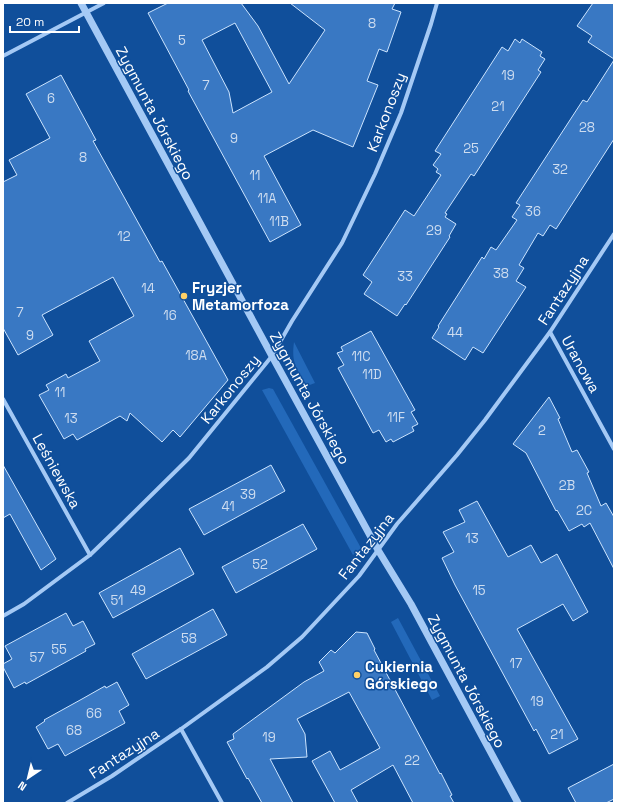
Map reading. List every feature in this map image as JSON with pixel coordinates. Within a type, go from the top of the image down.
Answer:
[{"type":"street","name":"Zygmunta Jórskiego","points":[[81,3],[272,356],[378,550],[411,604],[518,803]]},
{"type":"street","points":[[3,56],[104,3]]},
{"type":"street","name":"Karkonoszy","points":[[3,616],[24,604],[90,555],[189,458],[272,356],[292,321],[342,243],[375,174],[401,113],[437,3]]},
{"type":"street","name":"Fantazyjna","points":[[67,803],[112,776],[181,730],[267,667],[302,637],[359,576],[397,524],[485,420],[550,332],[614,234]]},
{"type":"street","name":"Uranowa","points":[[550,332],[614,449]]},
{"type":"street","name":"Leśniewska","points":[[3,399],[90,555]]},
{"type":"street","points":[[181,730],[222,803]]},
{"type":"shaded area","points":[[294,342],[315,383],[307,386],[298,370],[293,356]]},
{"type":"shaded area","points":[[269,388],[273,389],[361,548],[353,555],[262,390]]},
{"type":"shaded area","points":[[398,618],[440,696],[432,700],[391,622]]},
{"type":"building","points":[[168,3],[241,3],[258,26],[289,84],[325,30],[290,3],[395,3],[392,9],[401,12],[387,52],[379,49],[367,81],[378,85],[353,147],[313,130],[264,156],[301,225],[270,242],[188,91],[189,90],[148,13]],"holes":[[[235,23],[272,92],[233,113],[229,92],[202,40]]]},
{"type":"building","points":[[593,3],[614,3],[614,59],[588,42],[592,36],[577,26]]},
{"type":"building","points":[[515,39],[520,43],[522,39],[542,52],[540,56],[545,59],[538,70],[541,72],[474,176],[471,174],[445,213],[447,214],[445,217],[456,224],[449,236],[450,237],[406,305],[405,304],[397,316],[364,294],[372,282],[363,275],[405,210],[414,216],[441,175],[436,172],[438,169],[433,165],[441,154],[435,151],[502,47],[508,51]]},
{"type":"building","points":[[614,60],[614,139],[556,229],[550,225],[543,236],[538,233],[519,265],[524,268],[516,281],[526,287],[483,353],[473,347],[465,360],[432,338],[482,257],[484,259],[491,247],[496,250],[517,220],[512,217],[520,205],[516,203],[583,100],[587,102]]},
{"type":"building","points":[[61,75],[96,140],[93,141],[228,380],[180,437],[173,430],[162,442],[130,413],[127,421],[120,416],[77,440],[73,434],[64,439],[39,395],[49,390],[46,385],[66,374],[68,378],[100,361],[89,341],[134,316],[113,277],[42,315],[53,335],[18,355],[3,328],[3,182],[17,175],[9,160],[50,138],[26,94]]},
{"type":"building","points":[[371,331],[415,410],[411,412],[418,424],[412,427],[414,431],[393,442],[391,439],[386,442],[379,430],[373,433],[338,368],[344,365],[337,353],[343,351],[341,347]]},
{"type":"building","points":[[549,397],[560,418],[558,419],[572,452],[577,450],[589,472],[587,473],[601,506],[606,503],[614,517],[614,569],[590,523],[584,527],[582,524],[569,531],[557,510],[556,511],[526,453],[513,444]]},
{"type":"building","points":[[3,465],[56,559],[41,570],[10,514],[3,518]]},
{"type":"building","points":[[271,465],[285,491],[204,535],[189,509]]},
{"type":"building","points":[[477,501],[508,557],[531,545],[541,563],[557,554],[588,612],[573,621],[563,604],[517,629],[578,739],[549,754],[536,729],[534,731],[442,558],[454,552],[443,532],[465,522],[459,510]]},
{"type":"building","points":[[303,524],[317,549],[236,593],[222,567]]},
{"type":"building","points":[[180,548],[194,574],[113,618],[99,593]]},
{"type":"building","points":[[213,609],[227,635],[146,679],[132,654]]},
{"type":"building","points":[[66,613],[73,626],[83,621],[95,644],[85,649],[86,651],[26,684],[25,682],[14,688],[3,667],[3,664],[12,659],[5,646]]},
{"type":"building","points":[[356,632],[367,633],[375,649],[374,650],[440,774],[441,773],[452,795],[450,796],[454,803],[413,803],[393,765],[351,790],[358,803],[335,803],[312,761],[330,751],[340,770],[380,748],[349,692],[297,719],[305,734],[307,757],[270,759],[293,803],[262,803],[248,778],[247,779],[227,742],[234,739],[233,734],[304,682],[324,671],[319,662],[331,650],[335,653]]},
{"type":"building","points":[[117,682],[129,705],[119,711],[125,723],[65,756],[58,744],[48,749],[36,727],[45,721],[44,720],[105,686],[106,688]]},
{"type":"building","points":[[614,764],[614,799],[606,803],[576,803],[568,788]]},
{"type":"place","name":"Fryzjer Metamorfoza","points":[[184,296]]},
{"type":"place","name":"Cukiernia Górskiego","points":[[357,675]]}]
